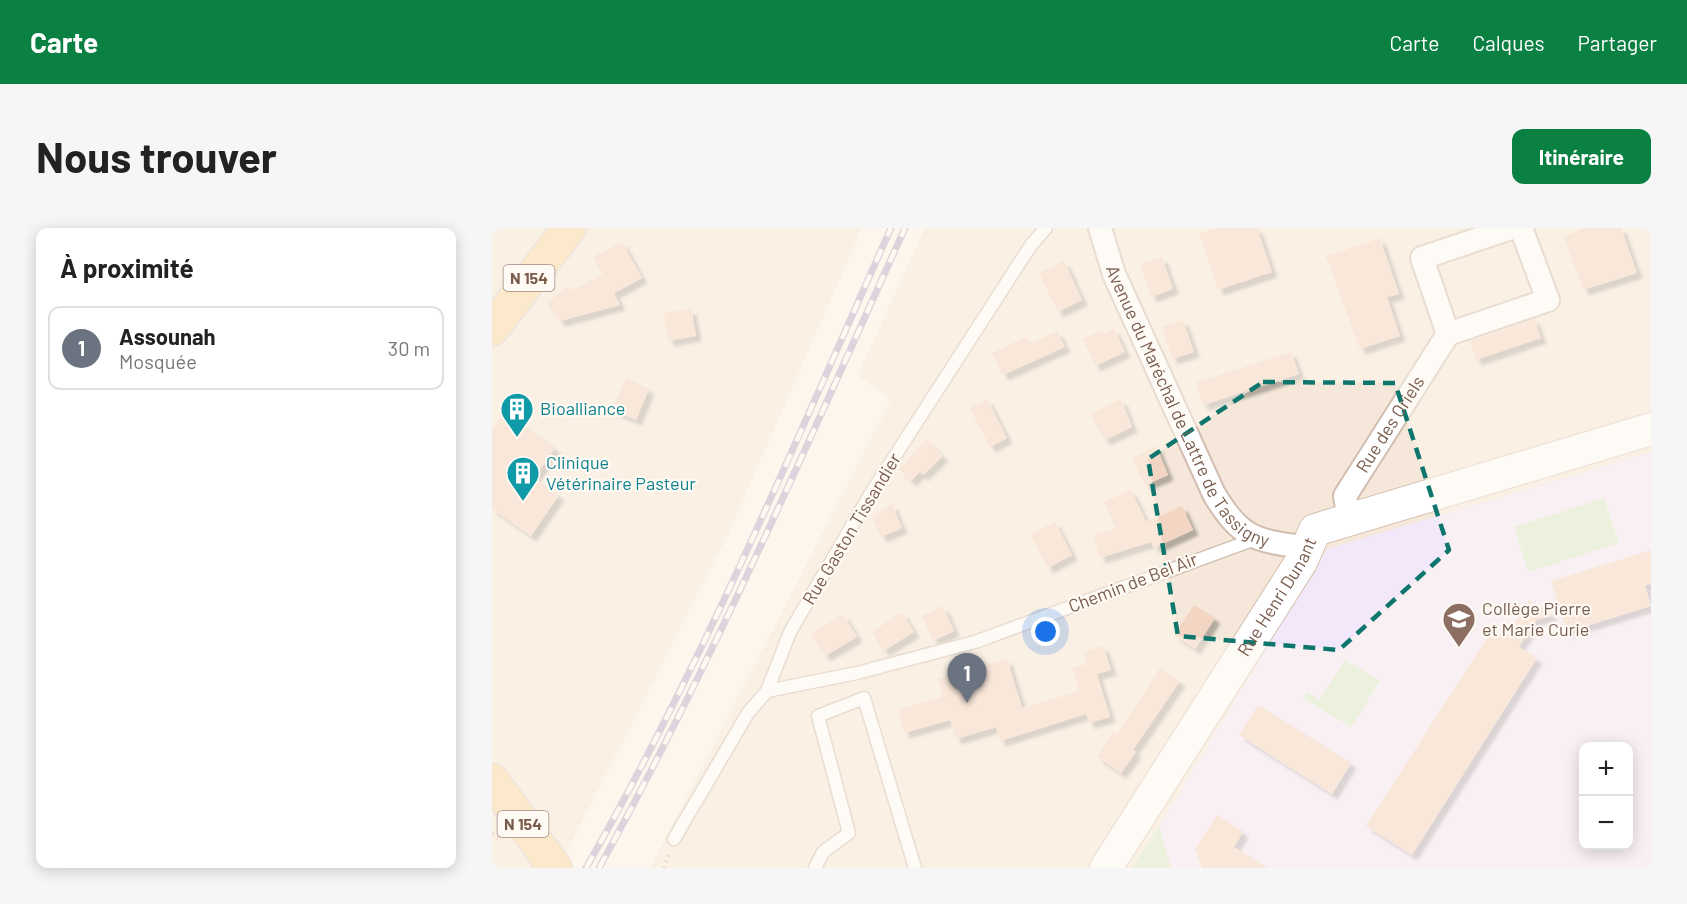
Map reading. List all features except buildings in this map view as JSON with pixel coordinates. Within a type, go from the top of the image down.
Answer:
[{"type":"main road","name":"N 154","points":[[492,295],[548,228]]},
{"type":"main road","name":"N 154","points":[[492,329],[569,228]]},
{"type":"main road","name":"N 154","points":[[492,780],[555,868]]},
{"type":"street","name":"Avenue du Maréchal de Lattre de Tassigny","points":[[1100,228],[1114,274],[1214,494],[1228,518],[1241,531],[1256,539],[1308,548]]},
{"type":"street","points":[[1511,228],[1422,258],[1448,334],[1548,300],[1521,228]]},
{"type":"street","name":"Rue des Oriels","points":[[1349,519],[1345,496],[1448,334]]},
{"type":"street","name":"Rue Henri Dunant","points":[[1106,868],[1301,562],[1315,530],[1651,429]]},
{"type":"lane","name":"Rue Gaston Tissandier","points":[[674,839],[748,713],[767,691],[790,632],[871,493],[1031,245],[1046,228]]},
{"type":"lane","name":"Chemin de Bel Air","points":[[767,691],[857,673],[975,642],[1256,539]]},
{"type":"lane","points":[[815,868],[823,852],[849,833],[818,716],[864,698],[915,868]]},
{"type":"highlighted area","points":[[1263,382],[1395,383],[1449,550],[1339,650],[1178,636],[1148,459]]},
{"type":"shaded area","points":[[492,228],[862,228],[729,532],[566,853],[572,868],[492,868]]},
{"type":"shaded area","points":[[925,228],[1651,228],[1651,868],[650,868],[891,400],[858,375]]},
{"type":"shaded area","name":"Collège Pierre et Marie Curie","points":[[1651,452],[1651,868],[1171,868],[1159,826],[1327,549]]},
{"type":"green space","points":[[1604,498],[1619,543],[1528,572],[1514,527]]},
{"type":"green space","points":[[1345,660],[1380,681],[1351,727],[1303,698],[1307,692],[1320,700]]},
{"type":"green space","points":[[1159,826],[1171,868],[1132,868]]},
{"type":"railway","points":[[586,868],[670,712],[709,632],[891,228]]},
{"type":"railway","points":[[599,868],[641,790],[720,631],[796,470],[905,228]]},
{"type":"place","name":"Bioalliance","points":[[517,438]]},
{"type":"place","name":"Clinique Vétérinaire Pasteur","points":[[523,502]]},
{"type":"place","name":"Collège Pierre et Marie Curie","points":[[1459,648]]},
{"type":"place","name":"Assounah","points":[[967,703]]}]
